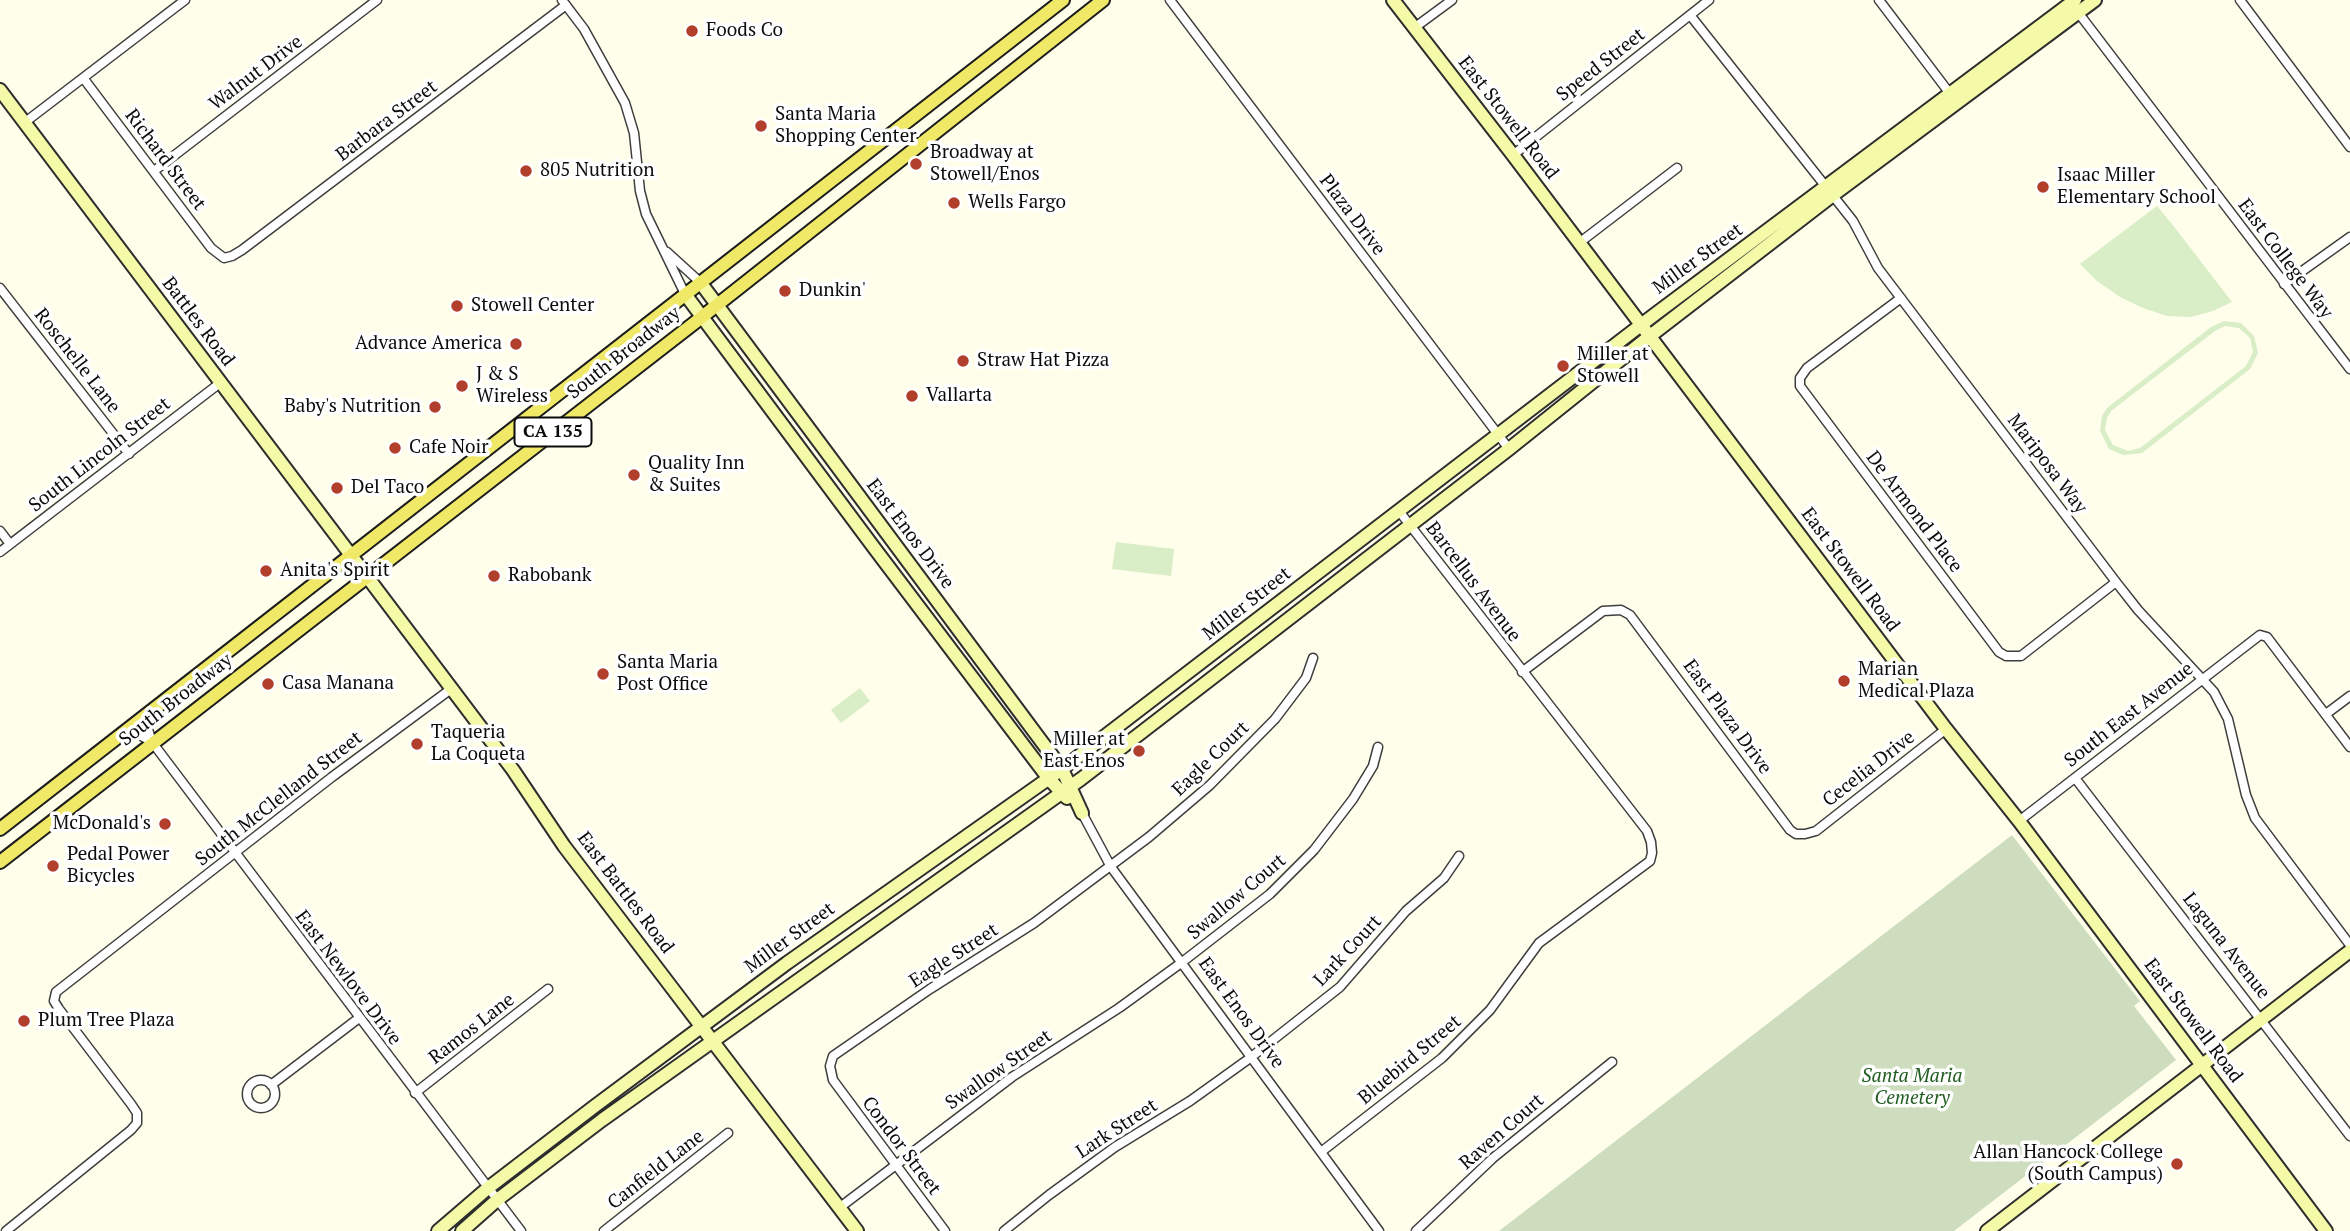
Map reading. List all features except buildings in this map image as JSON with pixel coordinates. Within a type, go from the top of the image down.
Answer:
[{"type":"main road","name":"South Broadway","points":[[0,829],[1063,0]]},
{"type":"main road","name":"South Broadway","points":[[0,862],[702,317],[1103,0]]},
{"type":"street","points":[[24,122],[185,0]]},
{"type":"street","name":"Walnut Drive","points":[[153,171],[377,0]]},
{"type":"street","name":"Plaza Drive","points":[[1170,0],[1509,449]]},
{"type":"street","name":"East Stowell Road","points":[[1393,0],[1946,729],[2019,821],[2326,1231]]},
{"type":"street","points":[[1414,28],[1452,0]]},
{"type":"street","name":"Speed Street","points":[[1513,155],[1709,0]]},
{"type":"street","points":[[1879,0],[1954,98]]},
{"type":"street","name":"Miller Street","points":[[461,1231],[602,1120],[1067,790],[1509,449],[1830,192],[2073,4],[2095,0]]},
{"type":"street","points":[[2240,0],[2350,147]]},
{"type":"street","points":[[564,2],[584,29],[625,103],[634,133],[641,197],[646,214],[685,294]]},
{"type":"street","name":"Barbara Street","points":[[224,258],[242,250],[564,2]]},
{"type":"street","name":"East College Way","points":[[2073,4],[2350,369]]},
{"type":"street","name":"Mariposa Way","points":[[1690,15],[1853,221],[1878,268],[2116,582],[2147,620],[2214,692],[2228,719],[2246,795],[2255,818],[2350,945]]},
{"type":"street","name":"Richard Street","points":[[84,79],[211,248],[224,258]]},
{"type":"street","name":"Battles Road","points":[[0,90],[366,577]]},
{"type":"street","points":[[1579,243],[1676,168]]},
{"type":"street","name":"Miller Street","points":[[438,1231],[488,1188],[702,1026],[1049,779],[1641,325],[1830,192]]},
{"type":"street","points":[[2284,284],[2350,237]]},
{"type":"street","points":[[662,248],[700,282]]},
{"type":"street","name":"East Enos Drive","points":[[700,282],[1062,769],[1067,790],[1111,867],[1379,1231]]},
{"type":"street","name":"Roschelle Lane","points":[[0,288],[129,453]]},
{"type":"street","name":"East Enos Drive","points":[[685,294],[1049,779],[1067,790]]},
{"type":"street","name":"De Armond Place","points":[[1901,298],[1807,368],[1800,378],[1800,386],[1998,652],[2007,656],[2021,656],[2116,582]]},
{"type":"street","name":"South Lincoln Street","points":[[0,552],[219,383]]},
{"type":"street","name":"Barcellus Avenue","points":[[1399,511],[1522,672]]},
{"type":"street","points":[[0,531],[10,544]]},
{"type":"street","name":"East Battles Road","points":[[366,577],[513,770],[564,846],[857,1231]]},
{"type":"street","name":"East Plaza Drive","points":[[1522,672],[1603,611],[1621,610],[1639,624],[1790,830],[1797,834],[1811,832]]},
{"type":"street","name":"South East Avenue","points":[[2019,821],[2260,635],[2267,637],[2326,715]]},
{"type":"street","name":"Eagle Court","points":[[1111,867],[1210,785],[1275,719],[1306,678],[1312,658]]},
{"type":"street","name":"Bluebird Street","points":[[1321,1152],[1442,1058],[1471,1031],[1490,1010],[1539,943],[1650,861],[1651,842],[1647,831],[1522,672]]},
{"type":"street","name":"South McClelland Street","points":[[6,1231],[137,1124],[137,1114],[131,1104],[54,1001],[56,992],[332,777],[451,689]]},
{"type":"street","points":[[2350,696],[2326,715],[2350,747]]},
{"type":"street","name":"East Newlove Drive","points":[[144,717],[152,742],[521,1231]]},
{"type":"street","name":"East Newlove Drive","points":[[129,729],[152,742]]},
{"type":"street","name":"Cecelia Drive","points":[[1811,832],[1946,729]]},
{"type":"street","name":"Swallow Court","points":[[1181,963],[1279,886],[1314,850],[1367,777],[1378,747]]},
{"type":"street","name":"Laguna Avenue","points":[[2075,778],[2350,1136]]},
{"type":"street","name":"Lark Court","points":[[1250,1058],[1340,987],[1406,911],[1444,878],[1459,856]]},
{"type":"street","name":"Eagle Street","points":[[833,1080],[830,1066],[833,1056],[842,1048],[1034,923],[1111,867]]},
{"type":"street","points":[[1987,1231],[2350,951]]},
{"type":"street","name":"Swallow Street","points":[[839,1208],[1012,1077],[1119,1008],[1181,963]]},
{"type":"street","name":"Ramos Lane","points":[[415,1093],[548,989]]},
{"type":"street","points":[[271,1085],[359,1018]]},
{"type":"street","name":"Lark Street","points":[[1004,1231],[1115,1147],[1190,1101],[1250,1058]]},
{"type":"street","name":"Raven Court","points":[[1416,1231],[1493,1158],[1612,1062]]},
{"type":"street","name":"Condor Street","points":[[833,1080],[945,1231]]},
{"type":"street","name":"Canfield Lane","points":[[604,1231],[728,1133]]},
{"type":"green space","points":[[2157,206],[2232,302],[2191,317],[2167,316],[2120,297],[2097,281],[2080,264]]},
{"type":"green space","points":[[2224,321],[2241,323],[2254,336],[2258,353],[2250,369],[2142,453],[2123,455],[2109,449],[2100,431],[2102,416],[2107,408],[2211,327]],"holes":[[[2225,326],[2239,328],[2250,338],[2253,352],[2246,366],[2140,448],[2128,451],[2113,445],[2105,430],[2111,411],[2215,331]]]},
{"type":"green space","points":[[1116,542],[1174,549],[1171,576],[1112,569]]},
{"type":"green space","points":[[860,688],[870,701],[841,723],[831,710]]},
{"type":"green space","name":"Santa Maria Cemetery","points":[[2012,835],[2140,1001],[2134,1006],[2176,1060],[1954,1231],[1499,1231]]},
{"type":"place","name":"Foods Co","points":[[692,31]]},
{"type":"place","name":"Santa Maria Shopping Center","points":[[761,126]]},
{"type":"place","name":"Broadway at Stowell/Enos","points":[[916,164]]},
{"type":"place","name":"805 Nutrition","points":[[526,171]]},
{"type":"place","name":"Isaac Miller Elementary School","points":[[2043,187]]},
{"type":"place","name":"Wells Fargo","points":[[954,203]]},
{"type":"place","name":"Dunkin'","points":[[785,291]]},
{"type":"place","name":"Stowell Center","points":[[457,306]]},
{"type":"place","name":"Advance America","points":[[516,344]]},
{"type":"place","name":"Straw Hat Pizza","points":[[963,361]]},
{"type":"place","name":"Miller at Stowell","points":[[1563,366]]},
{"type":"place","name":"J & S Wireless","points":[[462,386]]},
{"type":"place","name":"Vallarta","points":[[912,396]]},
{"type":"place","name":"Baby's Nutrition","points":[[435,407]]},
{"type":"place","name":"Cafe Noir","points":[[395,448]]},
{"type":"place","name":"Quality Inn & Suites","points":[[634,475]]},
{"type":"place","name":"Del Taco","points":[[337,488]]},
{"type":"place","name":"Anita's Spirit","points":[[266,571]]},
{"type":"place","name":"Rabobank","points":[[494,576]]},
{"type":"place","name":"Santa Maria Post Office","points":[[603,674]]},
{"type":"place","name":"Marian Medical Plaza","points":[[1844,681]]},
{"type":"place","name":"Casa Manana","points":[[268,684]]},
{"type":"place","name":"Taqueria La Coqueta","points":[[417,744]]},
{"type":"place","name":"Miller at East Enos","points":[[1139,751]]},
{"type":"place","name":"McDonald's","points":[[165,824]]},
{"type":"place","name":"Pedal Power Bicycles","points":[[53,866]]},
{"type":"place","name":"Plum Tree Plaza","points":[[24,1021]]},
{"type":"place","name":"Allan Hancock College (South Campus)","points":[[2177,1164]]}]
